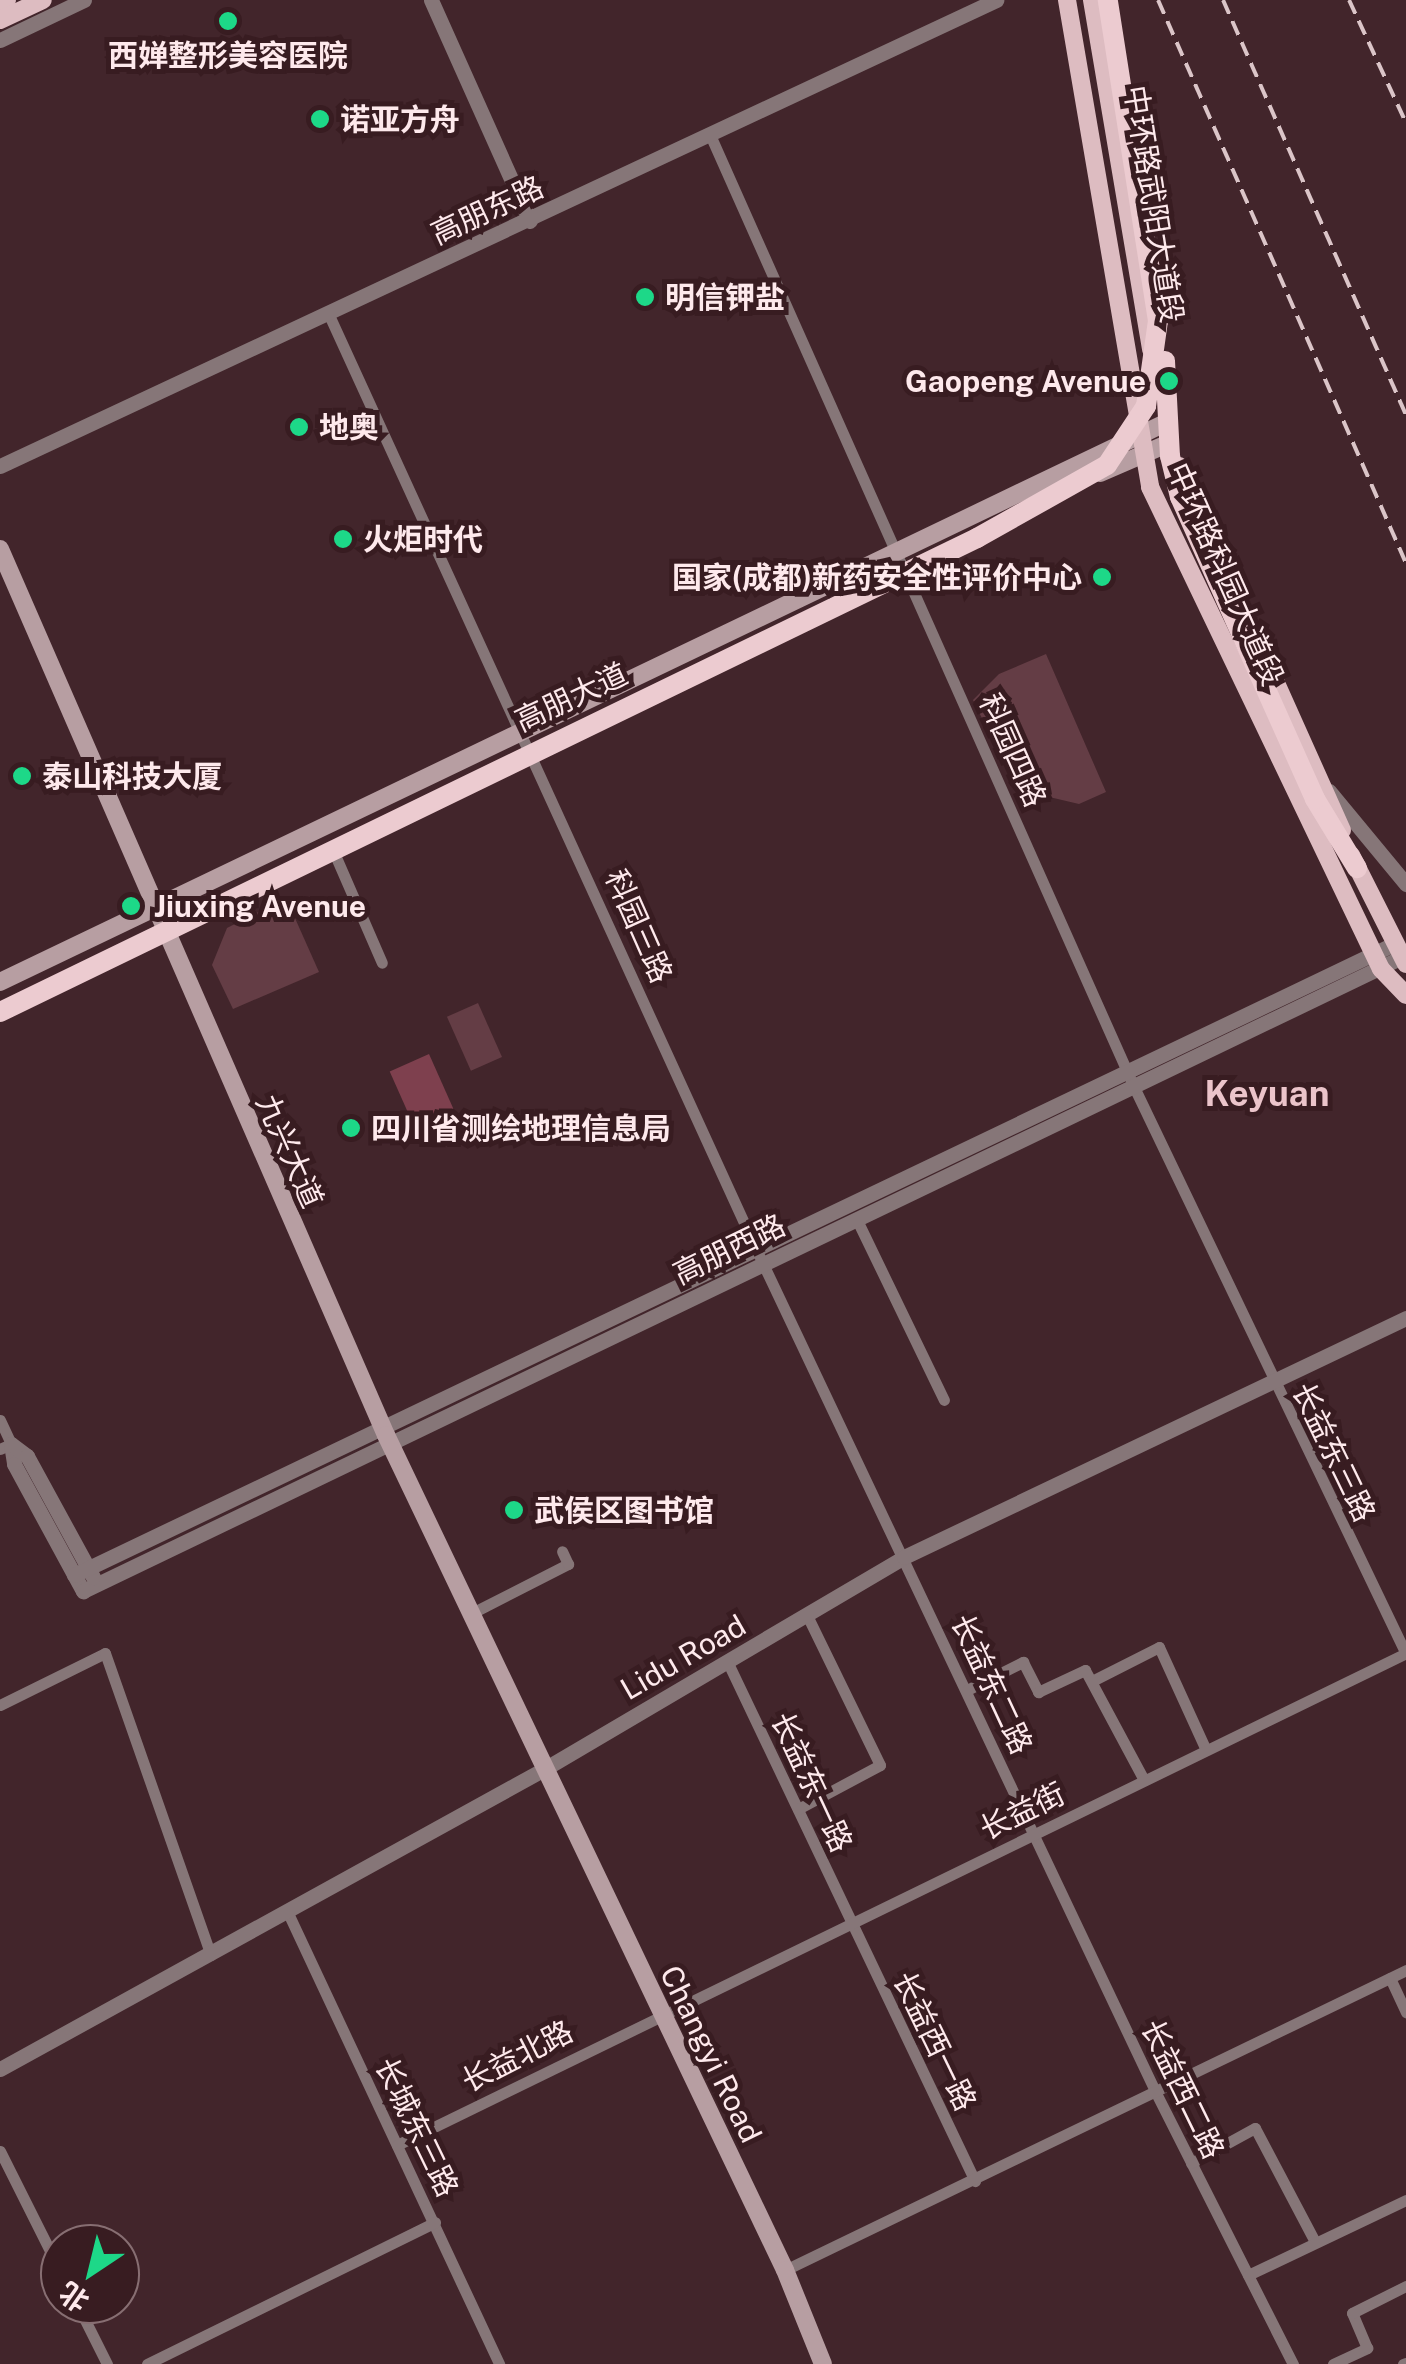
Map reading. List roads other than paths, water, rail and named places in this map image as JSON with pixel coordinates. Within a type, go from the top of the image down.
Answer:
[{"type":"highway","points":[[1108,0],[1158,321],[1170,456],[1180,497],[1357,868]]},
{"type":"highway","points":[[0,1012],[1087,482],[1118,452],[1146,406],[1158,321]]},
{"type":"highway","points":[[122,953],[181,934],[414,819],[527,739]]},
{"type":"main road","points":[[0,4],[7,0]]},
{"type":"main road","points":[[0,20],[43,0]]},
{"type":"main road","name":"中环路科园大道段","points":[[1066,0],[1150,487],[1378,962]]},
{"type":"main road","name":"中环路武阳大道段","points":[[1092,0],[1167,444],[1320,792]]},
{"type":"main road","name":"高朋大道","points":[[0,1002],[156,916],[1143,444],[1163,424]]},
{"type":"main road","name":"高朋大道","points":[[1143,444],[1167,444]]},
{"type":"main road","name":"九兴大道","points":[[0,550],[156,916],[387,1436],[546,1768]]},
{"type":"main road","name":"高朋大道","points":[[0,982],[330,844],[527,739]]},
{"type":"main road","points":[[1357,868],[1399,956]]},
{"type":"main road","points":[[1378,962],[1406,995]]},
{"type":"main road","name":"Changyi Road","points":[[546,1768],[785,2270],[823,2364]]},
{"type":"street","points":[[0,40],[84,0]]},
{"type":"street","points":[[431,0],[530,221]]},
{"type":"street","name":"高朋东路","points":[[0,466],[711,137],[996,0]]},
{"type":"street","name":"科园四路","points":[[711,137],[1131,1080],[1272,1382]]},
{"type":"street","name":"科园三路","points":[[329,315],[527,739],[760,1256],[904,1557]]},
{"type":"street","points":[[1320,792],[1406,884]]},
{"type":"street","points":[[330,844],[382,963]]},
{"type":"street","name":"高朋西路","points":[[387,1436],[81,1572],[90,1588],[387,1436],[1378,962],[1399,956]]},
{"type":"street","name":"高朋西路","points":[[760,1256],[856,1218],[1131,1080]]},
{"type":"street","points":[[856,1218],[944,1400]]},
{"type":"street","name":"Lidu Road","points":[[0,2069],[546,1768],[904,1557],[1406,1318]]},
{"type":"street","name":"长益东三路","points":[[1272,1382],[1406,1653]]},
{"type":"street","points":[[0,1420],[6,1447],[26,1456],[81,1572]]},
{"type":"street","points":[[472,1613],[531,1576],[568,1564],[562,1551]]},
{"type":"street","name":"长益东二路","points":[[904,1557],[1035,1833]]},
{"type":"street","points":[[798,1810],[880,1765],[808,1615]]},
{"type":"street","points":[[1092,1682],[1159,1647],[1206,1750]]},
{"type":"street","points":[[0,1705],[105,1653],[211,1954]]},
{"type":"street","name":"长益街","points":[[660,2012],[1406,1653]]},
{"type":"street","points":[[967,1690],[1023,1662],[1038,1692],[1085,1670],[1144,1780]]},
{"type":"street","name":"长益东一路","points":[[728,1663],[851,1922]]},
{"type":"street","name":"长益西二路","points":[[1035,1833],[1156,2094],[1293,2364]]},
{"type":"street","name":"长城东三路","points":[[288,1913],[499,2364]]},
{"type":"street","name":"长益西一路","points":[[851,1922],[975,2180]]},
{"type":"street","points":[[785,2270],[1406,1970]]},
{"type":"street","points":[[1390,1978],[1406,2014]]},
{"type":"street","name":"长益北路","points":[[397,2145],[660,2012]]},
{"type":"street","points":[[1191,2163],[1256,2128],[1316,2242]]},
{"type":"street","points":[[0,2151],[40,2231]]},
{"type":"street","points":[[1248,2275],[1406,2200]]},
{"type":"street","points":[[147,2364],[435,2222]]},
{"type":"street","points":[[1375,2364],[1352,2313],[1406,2286]]},
{"type":"street","points":[[86,2324],[106,2364]]},
{"type":"street","points":[[1333,2364],[1367,2348]]},
{"type":"railway","points":[[1158,0],[1406,563]]},
{"type":"railway","points":[[1223,0],[1406,415]]},
{"type":"railway","points":[[1349,0],[1406,123]]},
{"type":"place","name":"西婵整形美容医院","points":[[228,21]]},
{"type":"place","name":"诺亚方舟","points":[[320,119]]},
{"type":"place","name":"明信钾盐","points":[[645,297]]},
{"type":"place","name":"Gaopeng Avenue","points":[[1169,381]]},
{"type":"place","name":"地奥","points":[[299,427]]},
{"type":"place","name":"火炬时代","points":[[343,539]]},
{"type":"place","name":"国家(成都)新药安全性评价中心","points":[[1102,577]]},
{"type":"place","name":"泰山科技大厦","points":[[22,776]]},
{"type":"place","name":"Jiuxing Avenue","points":[[131,906]]},
{"type":"place","name":"四川省测绘地理信息局","points":[[351,1128]]},
{"type":"place","name":"武侯区图书馆","points":[[514,1510]]},
{"type":"district","name":"Keyuan","points":[[1267,1094]]}]
